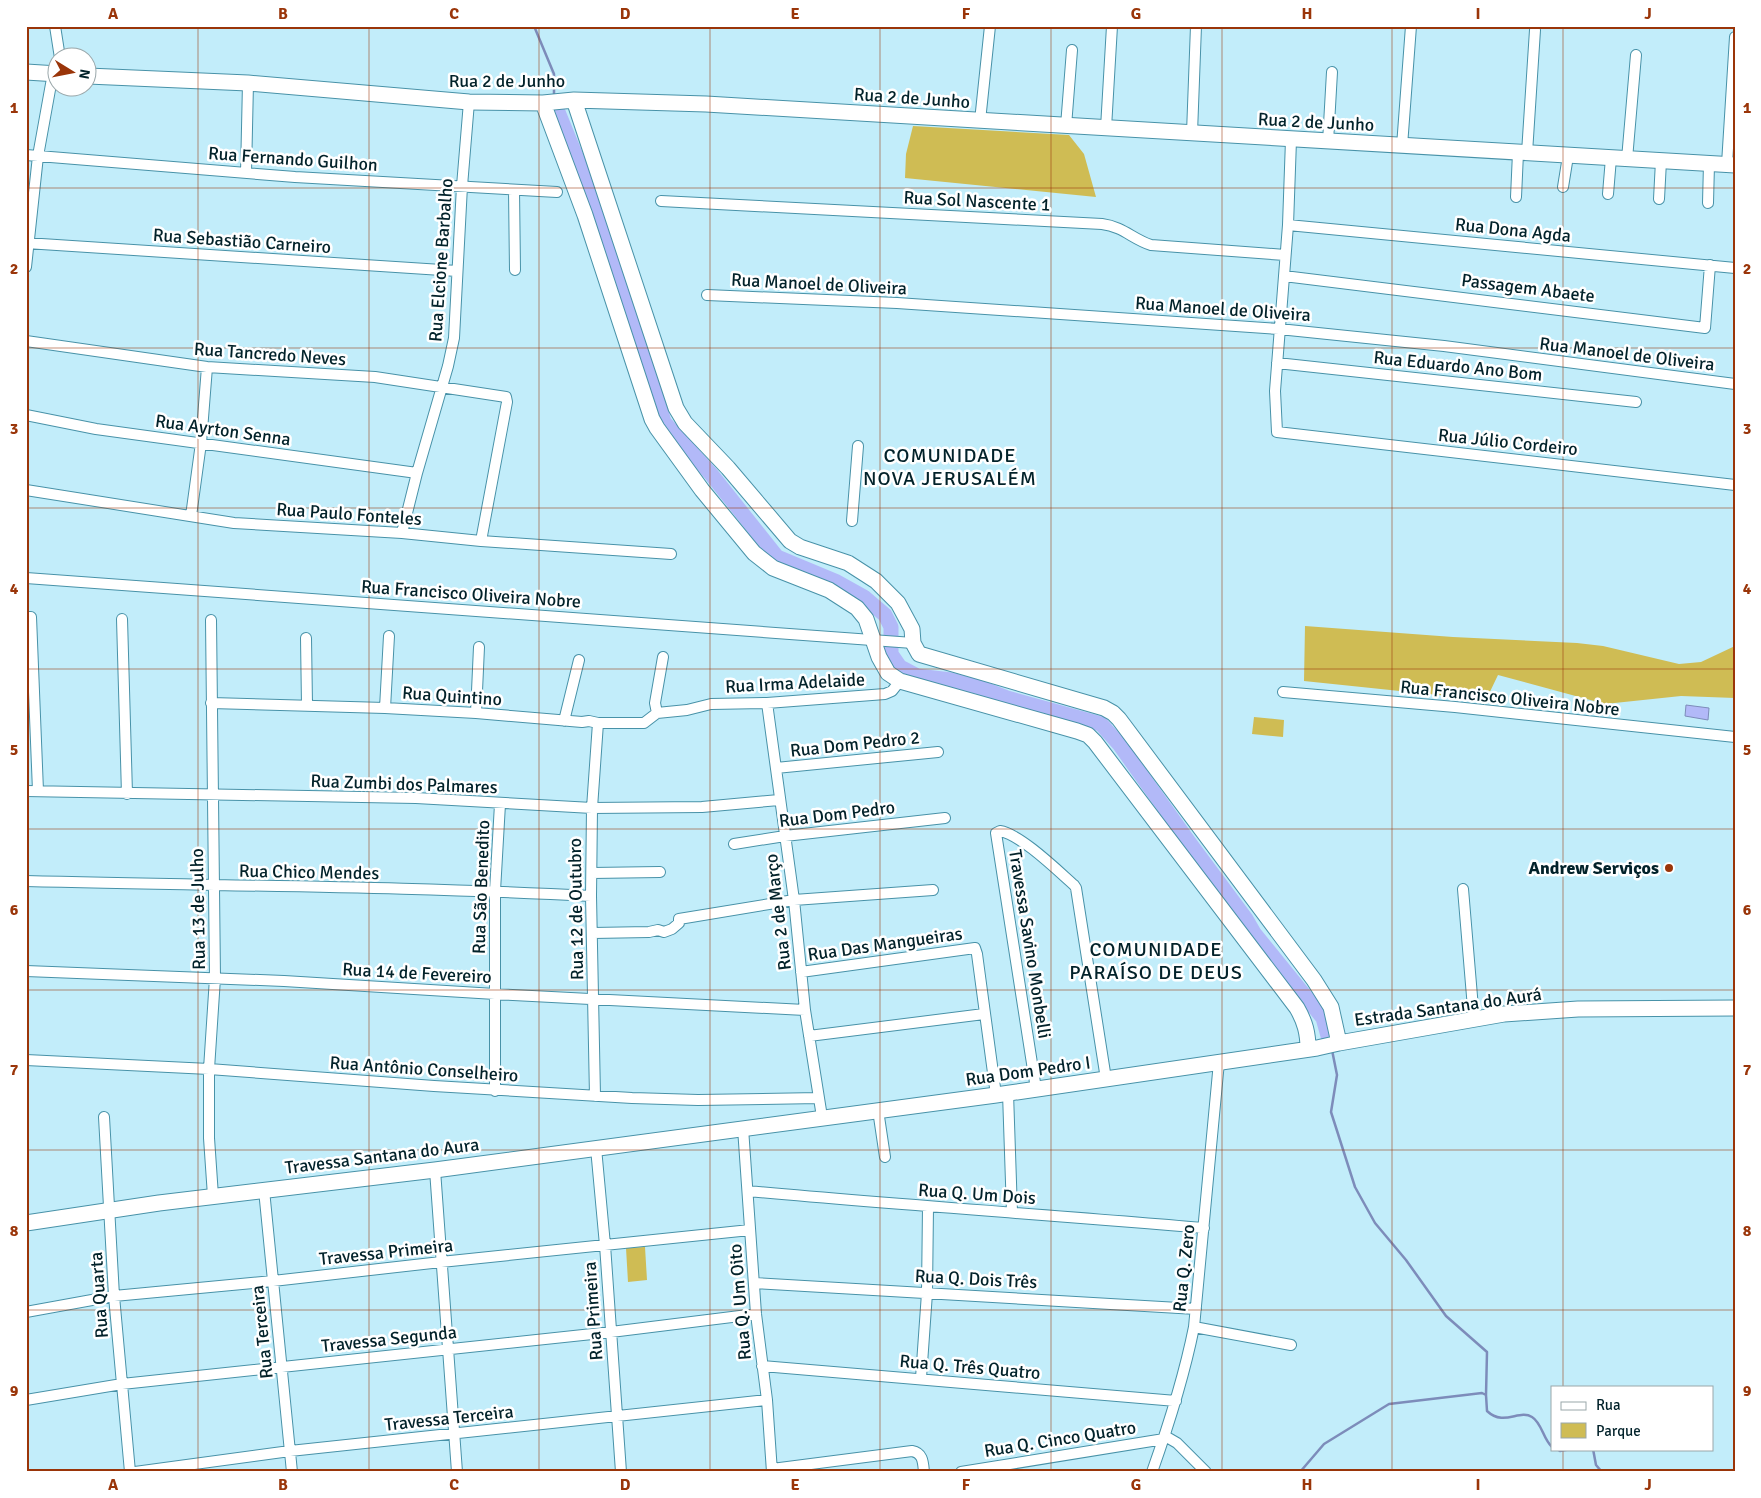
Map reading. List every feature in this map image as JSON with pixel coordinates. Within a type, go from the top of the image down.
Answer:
[{"type":"street","points":[[55,26],[58,48]]},
{"type":"street","points":[[980,121],[990,26]]},
{"type":"street","points":[[1106,128],[1112,26]]},
{"type":"street","points":[[1192,133],[1196,26]]},
{"type":"street","points":[[1402,146],[1411,26]]},
{"type":"street","points":[[1516,197],[1523,153],[1535,30]]},
{"type":"street","points":[[1731,165],[1735,37]]},
{"type":"street","points":[[1066,126],[1072,50]]},
{"type":"street","points":[[1627,159],[1636,55]]},
{"type":"street","points":[[26,72],[48,74]]},
{"type":"street","points":[[1328,142],[1332,72]]},
{"type":"street","name":"Rua 2 de Junho","points":[[98,76],[248,83],[469,102],[543,103],[574,100],[760,107],[1731,165]]},
{"type":"street","points":[[246,173],[248,83]]},
{"type":"street","points":[[26,267],[38,156],[50,98]]},
{"type":"street","points":[[574,100],[676,408],[686,423],[728,468],[790,541],[800,547],[848,563],[876,581],[893,597],[912,629],[913,643],[918,654],[1104,708],[1113,713],[1131,734],[1314,980],[1331,1007],[1338,1043]]},
{"type":"street","name":"Rua Elcione Barbalho","points":[[402,533],[454,338],[462,186],[469,102]]},
{"type":"street","points":[[543,103],[585,215],[656,428],[702,490],[754,553],[773,568],[828,590],[857,608],[879,641],[879,657],[888,673],[900,681],[1088,735],[1297,1008],[1304,1020],[1313,1048]]},
{"type":"street","points":[[1277,363],[1288,225],[1291,140]]},
{"type":"street","name":"Rua Fernando Guilhon","points":[[26,155],[246,173],[557,192]]},
{"type":"street","points":[[1564,187],[1568,156]]},
{"type":"street","points":[[1608,194],[1611,158]]},
{"type":"street","points":[[1659,198],[1661,161]]},
{"type":"street","points":[[1708,203],[1709,164]]},
{"type":"street","points":[[514,190],[515,270]]},
{"type":"street","name":"Rua Sol Nascente 1","points":[[661,201],[1102,224],[1120,228],[1141,242],[1151,245],[1285,255]]},
{"type":"street","name":"Rua Dona Agda","points":[[1288,225],[1735,268]]},
{"type":"street","name":"Rua Sebastião Carneiro","points":[[28,243],[457,271]]},
{"type":"street","name":"Passagem Abaete","points":[[1284,276],[1705,328],[1710,265]]},
{"type":"street","name":"Rua Manoel de Oliveira","points":[[707,295],[897,303],[1279,328],[1444,346],[1735,384]]},
{"type":"street","name":"Rua Tancredo Neves","points":[[26,341],[207,367],[375,377],[506,397],[507,402],[481,541]]},
{"type":"street","name":"Rua Eduardo Ano Bom","points":[[1277,363],[1636,402]]},
{"type":"street","name":"Rua Júlio Cordeiro","points":[[1277,363],[1275,391],[1276,430],[1278,433],[1735,485]]},
{"type":"street","points":[[191,516],[201,443],[207,367]]},
{"type":"street","name":"Rua Ayrton Senna","points":[[26,415],[96,429],[417,473]]},
{"type":"street","points":[[852,521],[858,446]]},
{"type":"street","name":"Rua Paulo Fonteles","points":[[26,490],[234,522],[671,554]]},
{"type":"street","name":"Rua Francisco Oliveira Nobre","points":[[26,578],[913,643]]},
{"type":"street","points":[[26,617],[31,617],[30,704],[38,791]]},
{"type":"street","points":[[122,618],[127,794]]},
{"type":"street","name":"Rua 13 de Julho","points":[[211,620],[215,978],[209,1069],[208,1138],[212,1196]]},
{"type":"street","points":[[386,708],[389,636]]},
{"type":"street","points":[[306,638],[307,705]]},
{"type":"street","points":[[476,714],[479,647]]},
{"type":"street","points":[[657,713],[655,703],[663,657]]},
{"type":"street","points":[[564,721],[579,660]]},
{"type":"street","name":"Rua Irma Adelaide","points":[[687,710],[711,704],[767,703],[885,694],[892,691],[900,681]]},
{"type":"street","name":"Rua Francisco Oliveira Nobre","points":[[1283,692],[1455,707],[1735,737]]},
{"type":"street","name":"Rua Quintino","points":[[211,703],[386,708],[598,723],[644,723],[657,713],[687,710]]},
{"type":"street","name":"Rua 2 de Março","points":[[767,703],[794,900],[805,1010],[822,1118]]},
{"type":"street","name":"Rua 12 de Outubro","points":[[595,1096],[591,896],[592,808],[598,723]]},
{"type":"street","name":"Rua Dom Pedro 2","points":[[776,768],[938,752]]},
{"type":"street","name":"Rua Zumbi dos Palmares","points":[[26,791],[416,798],[592,808],[702,807],[779,800]]},
{"type":"street","name":"Rua São Benedito","points":[[495,1090],[495,891],[500,804]]},
{"type":"street","name":"Rua Dom Pedro","points":[[734,844],[785,836],[945,818]]},
{"type":"street","name":"Travessa Savino Monbelli","points":[[1036,1089],[996,833],[1000,831],[1006,832],[1022,842],[1076,888],[1106,1079]]},
{"type":"street","points":[[592,873],[660,872]]},
{"type":"street","name":"Rua Chico Mendes","points":[[26,881],[495,891],[591,896]]},
{"type":"street","points":[[1463,889],[1474,1020]]},
{"type":"street","points":[[593,933],[648,932],[658,930],[664,932],[672,929],[679,923],[679,919],[794,900],[933,890]]},
{"type":"street","name":"Rua Das Mangueiras","points":[[801,972],[975,948],[984,1014],[1002,1094],[1012,1212]]},
{"type":"street","name":"Rua 14 de Fevereiro","points":[[26,971],[215,978],[805,1010]]},
{"type":"street","name":"Estrada Santana do Aurá","points":[[1313,1048],[1504,1014],[1578,1009],[1735,1008]]},
{"type":"street","points":[[809,1036],[984,1014]]},
{"type":"street","name":"Rua Dom Pedro I","points":[[743,1128],[1002,1094],[1313,1048]]},
{"type":"street","name":"Rua Antônio Conselheiro","points":[[26,1060],[209,1069],[632,1098],[698,1100],[819,1098]]},
{"type":"street","name":"Rua Q. Zero","points":[[1152,1472],[1176,1401],[1194,1327],[1219,1062]]},
{"type":"street","points":[[878,1110],[885,1157]]},
{"type":"street","name":"Rua Quarta","points":[[104,1117],[114,1296],[130,1472]]},
{"type":"street","name":"Travessa Santana do Aura","points":[[26,1223],[212,1196],[435,1170],[743,1128]]},
{"type":"street","name":"Rua Q. Um Oito","points":[[743,1128],[756,1314],[767,1400],[772,1470]]},
{"type":"street","name":"Rua Primeira","points":[[596,1148],[605,1245],[621,1472]]},
{"type":"street","points":[[435,1170],[457,1472]]},
{"type":"street","name":"Rua Terceira","points":[[264,1190],[292,1472]]},
{"type":"street","name":"Rua Q. Um Dois","points":[[748,1191],[1204,1228]]},
{"type":"street","points":[[921,1378],[927,1293],[928,1207]]},
{"type":"street","name":"Travessa Primeira","points":[[26,1312],[114,1296],[750,1230]]},
{"type":"street","name":"Rua Q. Dois Três","points":[[754,1283],[1196,1309]]},
{"type":"street","name":"Travessa Segunda","points":[[26,1400],[122,1384],[611,1332],[756,1314]]},
{"type":"street","points":[[1194,1327],[1291,1345]]},
{"type":"street","name":"Rua Q. Três Quatro","points":[[762,1366],[1176,1401]]},
{"type":"street","name":"Travessa Terceira","points":[[135,1472],[290,1451],[767,1400]]},
{"type":"street","points":[[1165,1437],[1176,1443],[1206,1472]]},
{"type":"street","name":"Rua Q. Cinco Quatro","points":[[961,1472],[1165,1437]]},
{"type":"street","points":[[772,1470],[912,1451],[919,1453],[922,1458],[924,1472]]},
{"type":"green space","points":[[913,126],[1069,135],[1084,154],[1096,197],[905,178],[906,154]]},
{"type":"green space","points":[[1305,626],[1453,637],[1577,643],[1603,646],[1679,664],[1701,662],[1735,646],[1735,698],[1681,696],[1605,704],[1498,675],[1486,700],[1304,681]]},
{"type":"green space","points":[[1254,717],[1284,720],[1283,737],[1252,734]]},
{"type":"green space","points":[[645,1247],[647,1280],[628,1282],[626,1248]]},
{"type":"water","points":[[1686,705],[1709,708],[1708,720],[1685,716]]},
{"type":"waterway","points":[[534,26],[554,74],[554,95]]},
{"type":"waterway","points":[[554,102],[600,215],[617,277],[635,324],[664,422],[711,474],[777,557],[837,582],[864,597],[885,615],[891,627],[891,654],[900,667],[917,676],[951,680],[979,687],[1007,698],[1101,724],[1119,744],[1246,919],[1254,933],[1323,1018],[1330,1043]]},
{"type":"waterway","points":[[1332,1050],[1337,1075],[1331,1112],[1355,1187],[1375,1223],[1406,1260],[1446,1316],[1487,1352],[1486,1395]]},
{"type":"waterway","points":[[1300,1472],[1324,1444],[1389,1404],[1482,1393],[1486,1395],[1487,1411],[1493,1416],[1505,1418],[1527,1415],[1532,1417],[1538,1423],[1551,1446]]},
{"type":"waterway","points":[[1558,1450],[1566,1450]]},
{"type":"waterway","points":[[1593,1450],[1596,1465],[1602,1472]]},
{"type":"place","name":"Andrew Serviços","points":[[1669,868]]},
{"type":"district","name":"COMUNIDADE NOVA JERUSALÉM","points":[[950,466]]},
{"type":"district","name":"COMUNIDADE PARAÍSO DE DEUS","points":[[1156,960]]}]
